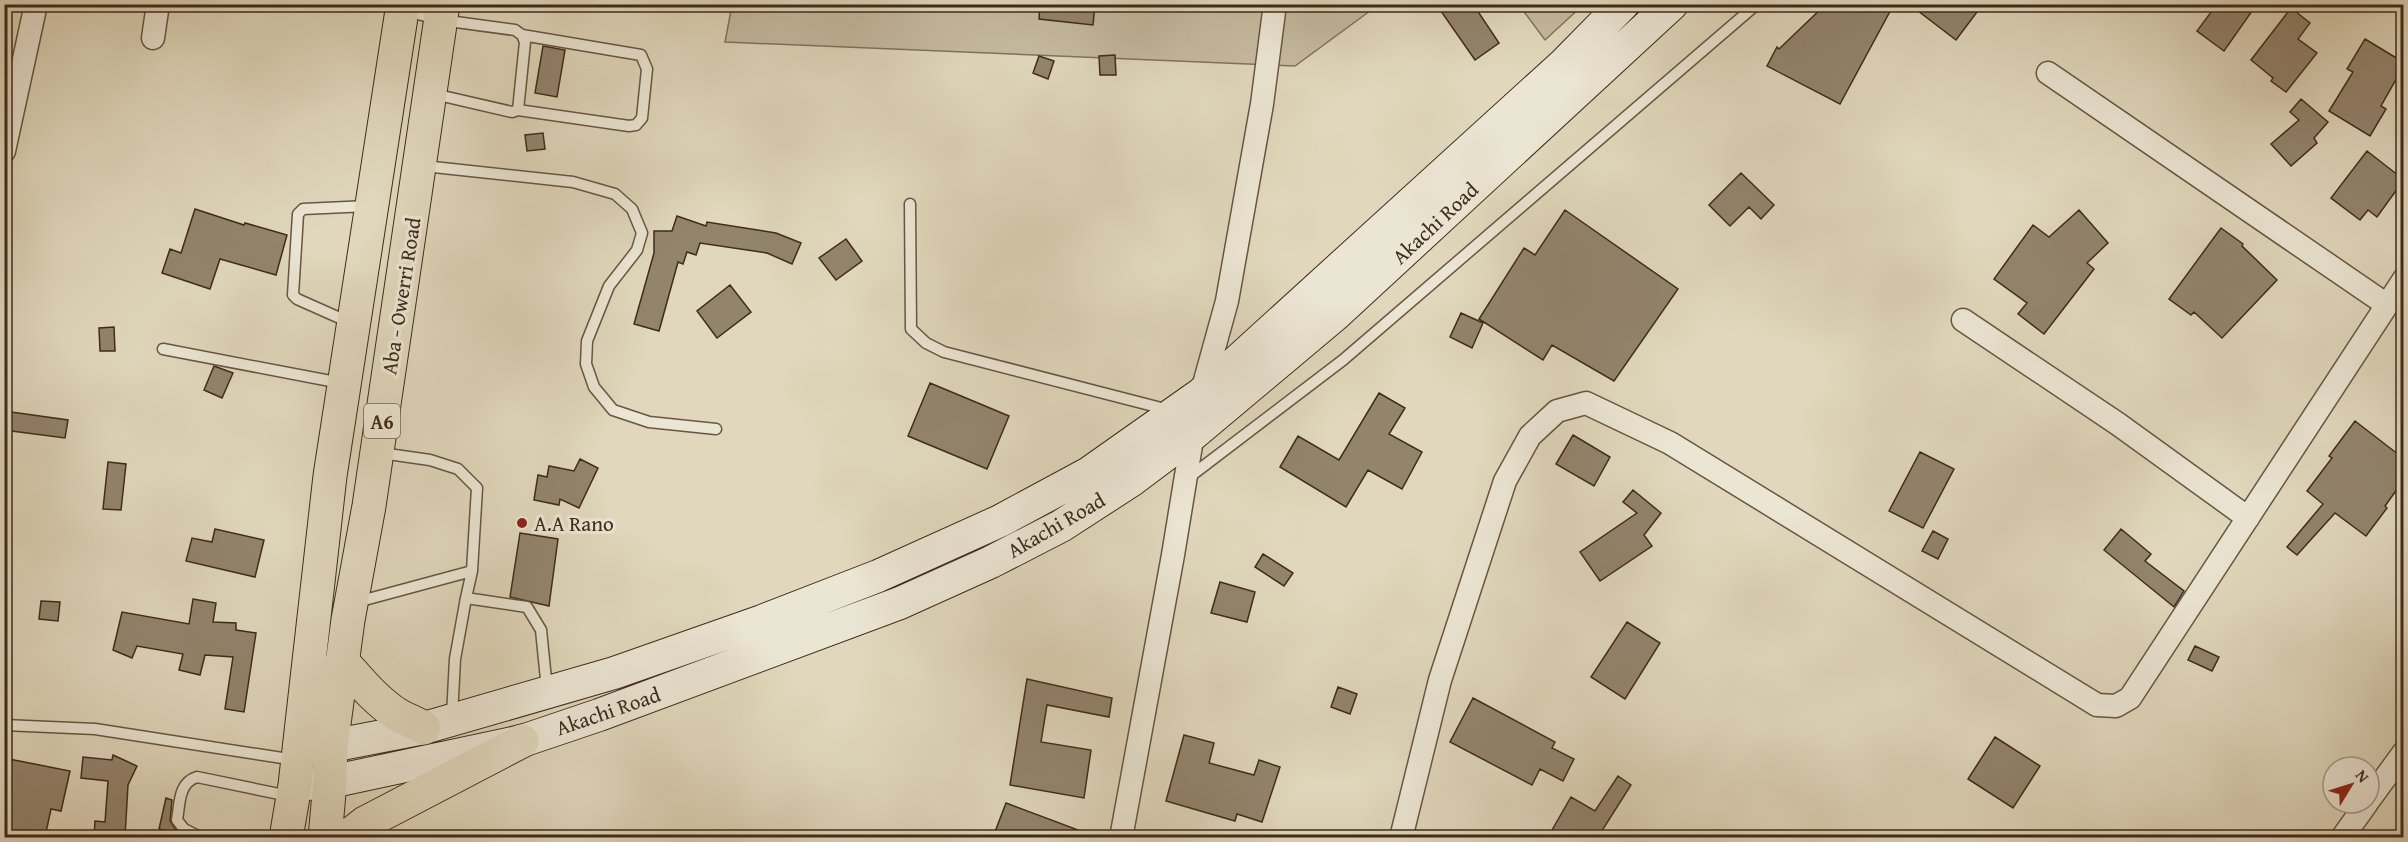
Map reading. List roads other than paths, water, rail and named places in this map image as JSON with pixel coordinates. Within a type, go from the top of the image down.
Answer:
[{"type":"highway","name":"Aba - Owerri Road","points":[[303,766],[330,476],[403,8]]},
{"type":"highway","name":"Aba - Owerri Road","points":[[286,837],[303,766],[342,662],[377,453],[442,12]]},
{"type":"highway","points":[[342,662],[368,691],[400,716],[438,724]]},
{"type":"highway","points":[[346,837],[365,823],[522,741]]},
{"type":"highway","name":"Aba - Owerri Road","points":[[303,766],[330,782],[325,837]]},
{"type":"main road","name":"Akachi Road","points":[[330,782],[522,741],[599,715],[900,603],[991,562],[1061,526],[1132,480],[1190,414],[1564,63],[1623,4]]},
{"type":"main road","name":"Akachi Road","points":[[303,766],[614,673],[720,636],[888,572],[1000,521],[1089,473],[1190,414],[1343,307],[1672,4]]},
{"type":"street","points":[[4,151],[36,4]]},
{"type":"street","points":[[153,38],[158,4]]},
{"type":"street","points":[[1120,837],[1186,479],[1190,414],[1227,301],[1262,104],[1275,4]]},
{"type":"street","points":[[2048,73],[2387,304]]},
{"type":"street","points":[[1401,837],[1440,680],[1504,481],[1530,436],[1557,411],[1586,403],[1670,443],[2097,705],[2116,706],[2130,698],[2403,279]]},
{"type":"street","points":[[1963,320],[2118,424],[2248,518]]},
{"type":"street","points":[[2381,783],[2403,752]]},
{"type":"street","points":[[2342,837],[2358,815]]},
{"type":"lane","points":[[1186,479],[1342,360],[1757,4]]},
{"type":"lane","points":[[403,8],[442,12],[515,30],[522,35],[641,55],[647,69],[642,118],[636,125],[629,126],[518,110],[512,112],[430,93]]},
{"type":"lane","points":[[518,110],[525,42],[522,35]]},
{"type":"lane","points":[[420,166],[573,182],[615,194],[632,209],[642,233],[637,250],[609,286],[588,341],[586,364],[594,387],[613,410],[649,422],[716,429]]},
{"type":"lane","points":[[910,204],[911,329],[926,343],[944,352],[1190,414]]},
{"type":"lane","points":[[354,324],[297,299],[293,295],[298,214],[303,209],[372,206]]},
{"type":"lane","points":[[163,349],[345,383]]},
{"type":"lane","points":[[377,453],[430,460],[458,469],[477,488],[472,571],[455,659],[438,724]]},
{"type":"lane","points":[[351,604],[472,571]]},
{"type":"lane","points":[[466,598],[527,607],[541,630],[547,692]]},
{"type":"lane","points":[[4,725],[95,729],[303,766]]},
{"type":"lane","points":[[202,837],[184,829],[177,820],[182,789],[188,780],[197,777],[303,766]]},
{"type":"place","name":"A.A Rano","points":[[522,523]]}]
